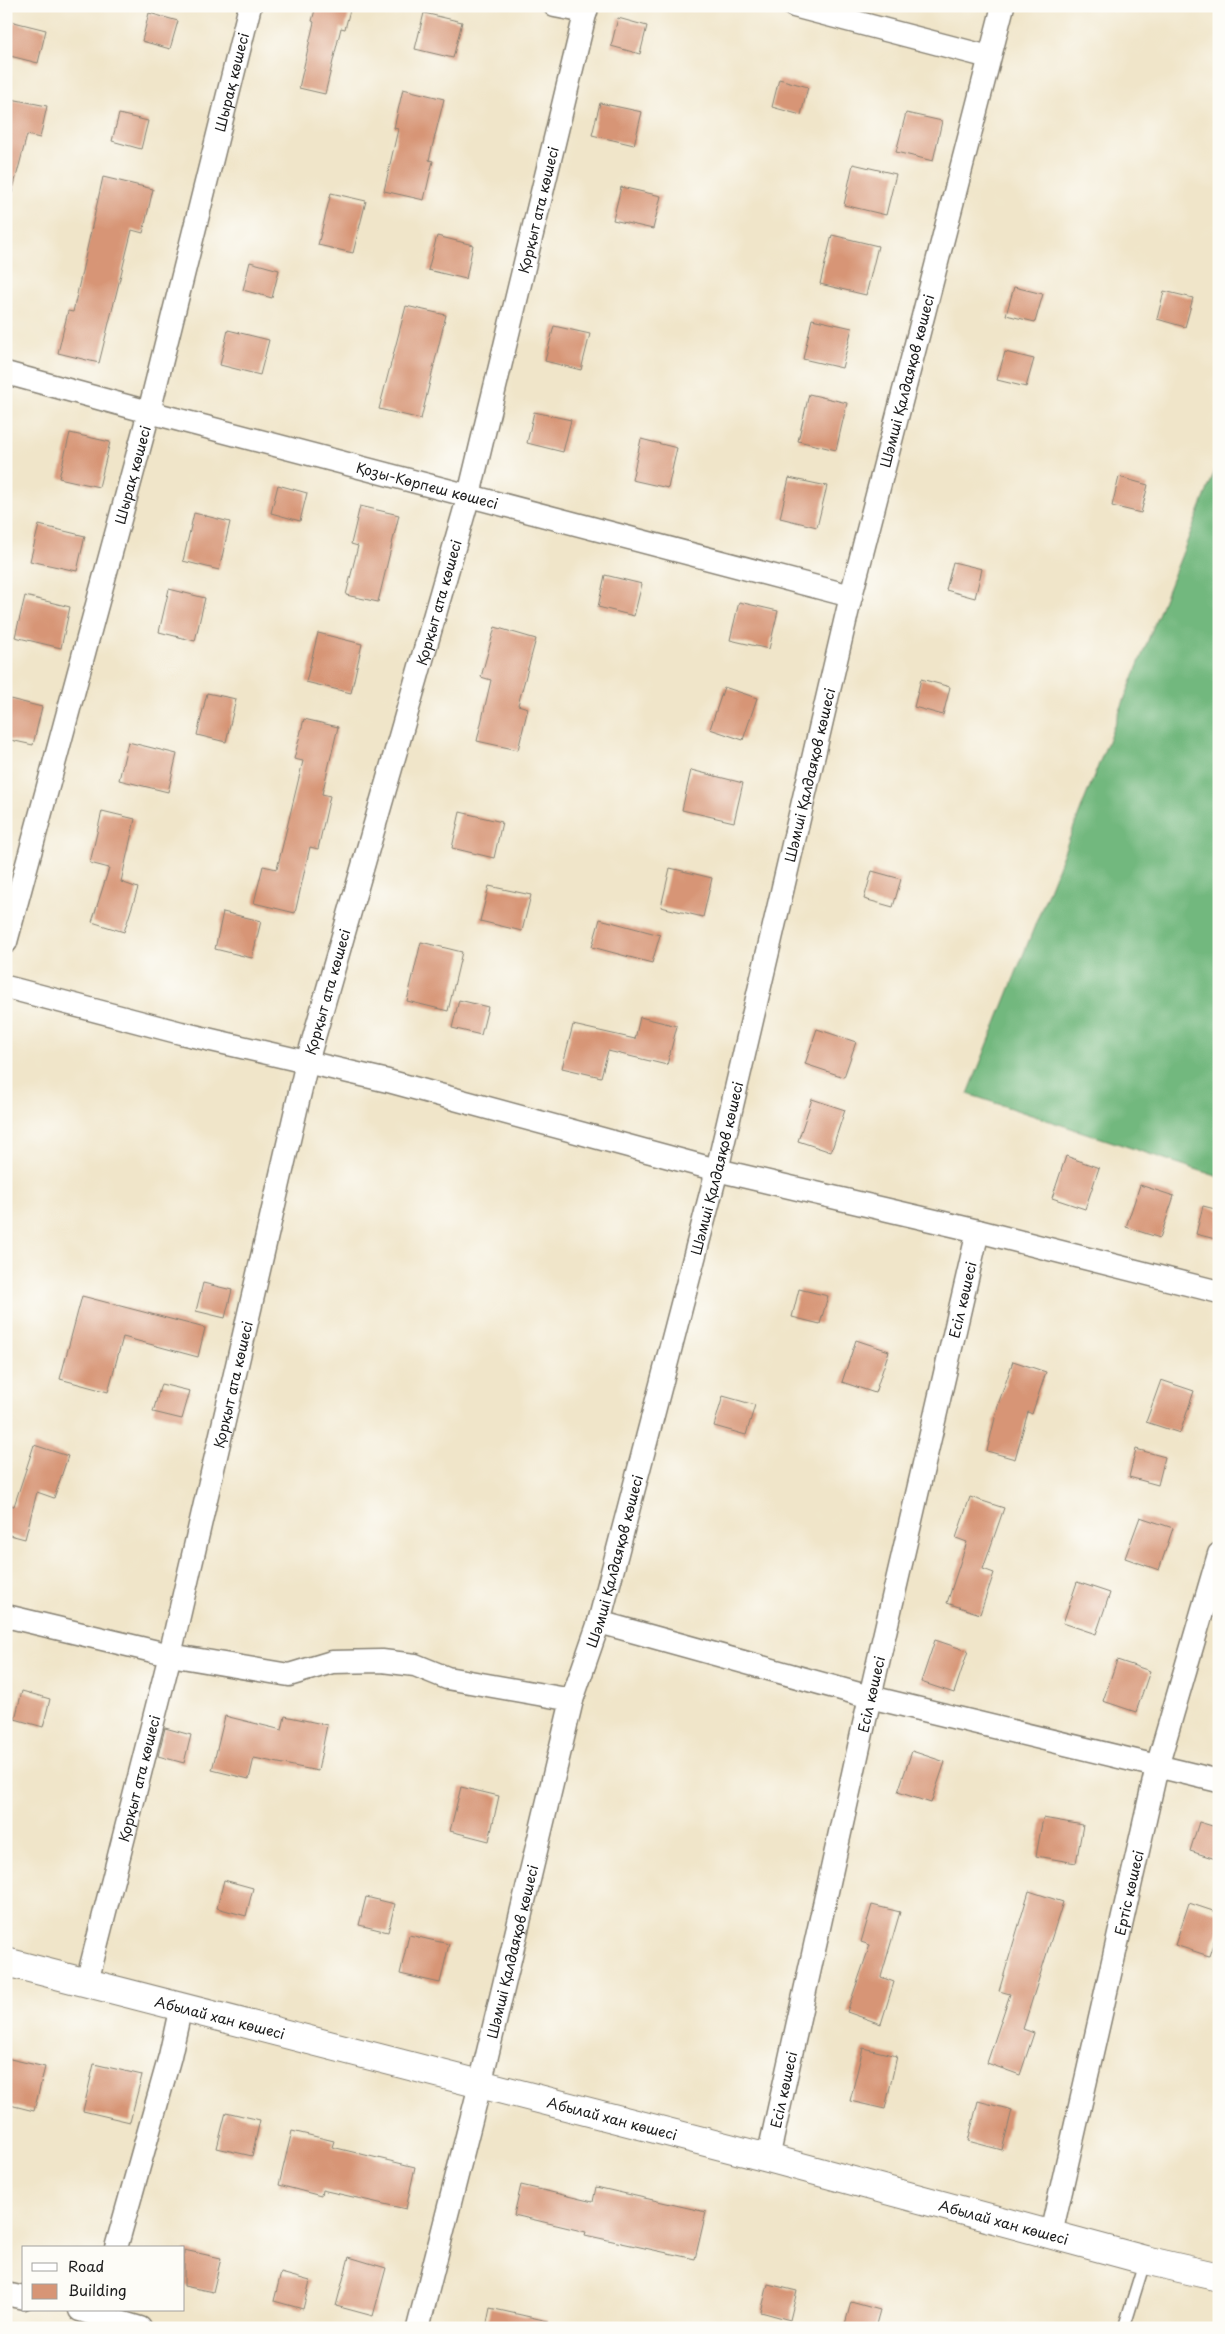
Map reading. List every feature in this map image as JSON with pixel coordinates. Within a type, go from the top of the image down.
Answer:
[{"type":"street","name":"Шырақ көшесі","points":[[6,942],[149,412],[250,6]]},
{"type":"street","points":[[555,6],[587,9]]},
{"type":"street","points":[[794,6],[989,56]]},
{"type":"street","name":"Шәмші Қалдаяқов көшесі","points":[[418,2328],[480,2085],[572,1700],[599,1622],[717,1170],[851,596],[1003,6]]},
{"type":"street","name":"Қорқыт ата көшесі","points":[[87,1982],[170,1655],[306,1062],[469,495],[587,9]]},
{"type":"street","name":"Қозы-Көрпеш көшесі","points":[[6,373],[851,596]]},
{"type":"street","points":[[6,986],[181,1033],[398,1084],[717,1170],[978,1231],[1219,1292]]},
{"type":"street","name":"Есіл көшесі","points":[[768,2158],[870,1697],[978,1231]]},
{"type":"street","name":"Ертіс көшесі","points":[[1051,2234],[1157,1767],[1219,1554]]},
{"type":"street","points":[[6,1616],[170,1655],[290,1675],[332,1662],[382,1661],[414,1665],[447,1678],[572,1700]]},
{"type":"street","points":[[599,1622],[870,1697],[1219,1781]]},
{"type":"street","name":"Абылай хан көшесі","points":[[6,1962],[768,2158],[1145,2260],[1219,2277]]},
{"type":"street","points":[[117,2246],[170,2056],[181,2006]]},
{"type":"street","points":[[6,2294],[22,2298]]},
{"type":"street","points":[[92,2316],[140,2328]]},
{"type":"lane","points":[[1124,2328],[1145,2260]]},
{"type":"green space","points":[[1219,461],[1219,1177],[968,1094]]},
{"type":"building","points":[[316,6],[351,6],[345,29],[341,28],[325,94],[299,88]]},
{"type":"building","points":[[149,13],[178,21],[170,49],[142,41]]},
{"type":"building","points":[[424,13],[462,22],[453,58],[415,49]]},
{"type":"building","points":[[618,18],[647,26],[640,54],[611,46]]},
{"type":"building","points":[[6,20],[46,30],[38,63],[6,55]]},
{"type":"building","points":[[779,79],[808,87],[801,115],[772,107]]},
{"type":"building","points":[[403,89],[444,99],[429,160],[433,161],[424,200],[384,191],[398,129],[394,128]]},
{"type":"building","points":[[6,98],[47,106],[40,138],[27,135],[12,193],[6,193]]},
{"type":"building","points":[[600,103],[642,112],[634,145],[592,135]]},
{"type":"building","points":[[906,113],[942,121],[933,161],[896,152]]},
{"type":"building","points":[[119,114],[148,121],[141,149],[112,141]]},
{"type":"building","points":[[853,164],[896,174],[886,215],[844,205]]},
{"type":"building","points":[[103,177],[153,189],[143,233],[132,230],[99,363],[58,353],[68,311],[73,312]]},
{"type":"building","points":[[621,187],[661,196],[653,229],[613,220]]},
{"type":"building","points":[[331,193],[366,201],[353,253],[318,245]]},
{"type":"building","points":[[832,235],[878,246],[866,295],[820,284]]},
{"type":"building","points":[[437,236],[473,245],[466,279],[428,270]]},
{"type":"building","points":[[250,262],[279,270],[272,298],[243,290]]},
{"type":"building","points":[[1014,287],[1043,294],[1035,322],[1006,315]]},
{"type":"building","points":[[1164,291],[1193,298],[1185,327],[1157,319]]},
{"type":"building","points":[[406,306],[446,315],[421,419],[379,409]]},
{"type":"building","points":[[812,319],[852,328],[842,368],[803,359]]},
{"type":"building","points":[[554,326],[590,334],[581,370],[545,361]]},
{"type":"building","points":[[228,330],[269,340],[260,375],[220,365]]},
{"type":"building","points":[[1005,352],[1034,359],[1026,387],[997,380]]},
{"type":"building","points":[[809,394],[847,403],[836,450],[798,441]]},
{"type":"building","points":[[534,412],[571,420],[563,452],[527,443]]},
{"type":"building","points":[[70,433],[110,442],[99,487],[59,478]]},
{"type":"building","points":[[641,439],[677,448],[668,488],[632,480]]},
{"type":"building","points":[[1119,477],[1148,485],[1141,513],[1112,506]]},
{"type":"building","points":[[789,478],[827,486],[817,527],[780,518]]},
{"type":"building","points":[[278,485],[307,493],[300,521],[271,513]]},
{"type":"building","points":[[360,506],[399,515],[378,602],[346,595],[358,546],[351,544]]},
{"type":"building","points":[[194,513],[230,522],[219,570],[183,561]]},
{"type":"building","points":[[39,525],[85,536],[77,571],[30,561]]},
{"type":"building","points":[[953,562],[982,569],[975,598],[946,590]]},
{"type":"building","points":[[605,575],[642,584],[634,616],[598,607]]},
{"type":"building","points":[[169,589],[205,598],[195,641],[159,632]]},
{"type":"building","points":[[25,596],[70,607],[61,648],[15,637]]},
{"type":"building","points":[[739,602],[778,611],[769,649],[730,640]]},
{"type":"building","points":[[495,627],[536,639],[518,705],[528,708],[518,750],[477,741],[491,680],[481,677]]},
{"type":"building","points":[[318,633],[362,644],[351,693],[306,682]]},
{"type":"building","points":[[921,679],[950,687],[943,715],[914,707]]},
{"type":"building","points":[[724,687],[757,698],[743,740],[710,729]]},
{"type":"building","points":[[207,693],[236,699],[226,742],[197,735]]},
{"type":"building","points":[[6,698],[42,707],[33,745],[6,739]]},
{"type":"building","points":[[304,719],[338,727],[322,794],[330,796],[318,849],[310,847],[295,913],[254,903],[263,866],[277,869],[303,761],[294,759]]},
{"type":"building","points":[[128,742],[177,754],[168,792],[119,780]]},
{"type":"building","points":[[691,770],[743,783],[734,822],[682,810]]},
{"type":"building","points":[[102,811],[135,819],[121,882],[138,888],[124,932],[92,922],[109,868],[90,863]]},
{"type":"building","points":[[460,812],[502,822],[494,858],[452,848]]},
{"type":"building","points":[[670,868],[712,878],[703,917],[661,907]]},
{"type":"building","points":[[872,871],[901,879],[893,907],[864,899]]},
{"type":"building","points":[[489,886],[531,895],[522,931],[480,921]]},
{"type":"building","points":[[223,912],[261,921],[252,958],[215,949]]},
{"type":"building","points":[[600,919],[660,935],[652,963],[592,947]]},
{"type":"building","points":[[421,942],[462,952],[448,1011],[407,1001]]},
{"type":"building","points":[[459,1000],[488,1007],[481,1035],[452,1028]]},
{"type":"building","points":[[640,1017],[677,1026],[667,1065],[608,1051],[601,1077],[562,1068],[573,1025],[635,1039]]},
{"type":"building","points":[[817,1029],[856,1042],[844,1077],[805,1064]]},
{"type":"building","points":[[812,1099],[845,1110],[831,1152],[798,1141]]},
{"type":"building","points":[[1066,1156],[1099,1168],[1085,1209],[1052,1198]]},
{"type":"building","points":[[1140,1185],[1174,1196],[1160,1238],[1126,1227]]},
{"type":"building","points":[[1203,1206],[1219,1210],[1219,1240],[1196,1234]]},
{"type":"building","points":[[203,1283],[232,1290],[225,1318],[196,1311]]},
{"type":"building","points":[[799,1289],[828,1296],[820,1324],[792,1317]]},
{"type":"building","points":[[82,1296],[205,1328],[198,1357],[123,1337],[108,1392],[60,1379]]},
{"type":"building","points":[[856,1340],[889,1351],[875,1393],[842,1382]]},
{"type":"building","points":[[1013,1361],[1046,1372],[1032,1414],[1028,1412],[1015,1459],[987,1451],[999,1402]]},
{"type":"building","points":[[1161,1380],[1194,1391],[1180,1433],[1146,1422]]},
{"type":"building","points":[[161,1384],[190,1391],[182,1419],[153,1412]]},
{"type":"building","points":[[723,1396],[755,1405],[746,1435],[714,1426]]},
{"type":"building","points":[[34,1445],[68,1456],[54,1498],[37,1492],[25,1539],[6,1534],[6,1504],[14,1506]]},
{"type":"building","points":[[1136,1449],[1165,1457],[1158,1485],[1129,1477]]},
{"type":"building","points":[[970,1497],[1004,1508],[983,1569],[994,1573],[980,1614],[947,1603],[967,1542],[956,1538]]},
{"type":"building","points":[[1140,1517],[1173,1528],[1159,1570],[1125,1558]]},
{"type":"building","points":[[1077,1582],[1110,1593],[1096,1634],[1063,1623]]},
{"type":"building","points":[[935,1640],[968,1651],[954,1693],[921,1682]]},
{"type":"building","points":[[1117,1660],[1150,1671],[1136,1712],[1103,1701]]},
{"type":"building","points":[[22,1691],[50,1699],[43,1727],[15,1719]]},
{"type":"building","points":[[225,1716],[282,1730],[285,1716],[327,1725],[318,1771],[254,1758],[249,1779],[212,1770]]},
{"type":"building","points":[[165,1728],[191,1735],[184,1763],[158,1756]]},
{"type":"building","points":[[912,1751],[945,1762],[931,1803],[898,1792]]},
{"type":"building","points":[[461,1787],[499,1796],[489,1841],[450,1831]]},
{"type":"building","points":[[1043,1818],[1083,1825],[1076,1863],[1036,1856]]},
{"type":"building","points":[[1199,1822],[1219,1828],[1219,1860],[1190,1851]]},
{"type":"building","points":[[224,1880],[253,1888],[246,1916],[217,1908]]},
{"type":"building","points":[[1029,1891],[1063,1902],[1023,2029],[1034,2033],[1020,2075],[987,2063],[1010,1994],[999,1991]]},
{"type":"building","points":[[366,1897],[395,1904],[388,1932],[359,1925]]},
{"type":"building","points":[[1189,1903],[1219,1913],[1219,1926],[1209,1956],[1175,1945]]},
{"type":"building","points":[[872,1905],[900,1912],[881,1977],[894,1982],[881,2024],[847,2012],[870,1945],[861,1942]]},
{"type":"building","points":[[409,1935],[449,1944],[440,1983],[400,1974]]},
{"type":"building","points":[[863,2048],[897,2056],[885,2109],[850,2101]]},
{"type":"building","points":[[6,2058],[45,2067],[34,2111],[6,2104]]},
{"type":"building","points":[[94,2064],[142,2075],[130,2122],[83,2111]]},
{"type":"building","points":[[978,2101],[1012,2110],[1002,2150],[968,2141]]},
{"type":"building","points":[[226,2112],[260,2120],[252,2156],[217,2148]]},
{"type":"building","points":[[292,2131],[334,2141],[332,2147],[415,2167],[406,2209],[322,2190],[321,2196],[279,2185]]},
{"type":"building","points":[[521,2185],[593,2202],[596,2187],[706,2212],[695,2259],[585,2235],[586,2232],[514,2215]]},
{"type":"building","points":[[185,2250],[221,2258],[213,2292],[185,2286]]},
{"type":"building","points":[[349,2257],[386,2268],[373,2316],[336,2306]]},
{"type":"building","points":[[281,2273],[310,2281],[303,2309],[274,2301]]},
{"type":"building","points":[[768,2284],[797,2291],[790,2320],[761,2312]]},
{"type":"building","points":[[851,2302],[880,2310],[875,2328],[844,2328]]},
{"type":"building","points":[[490,2308],[548,2321],[547,2328],[486,2328]]}]
